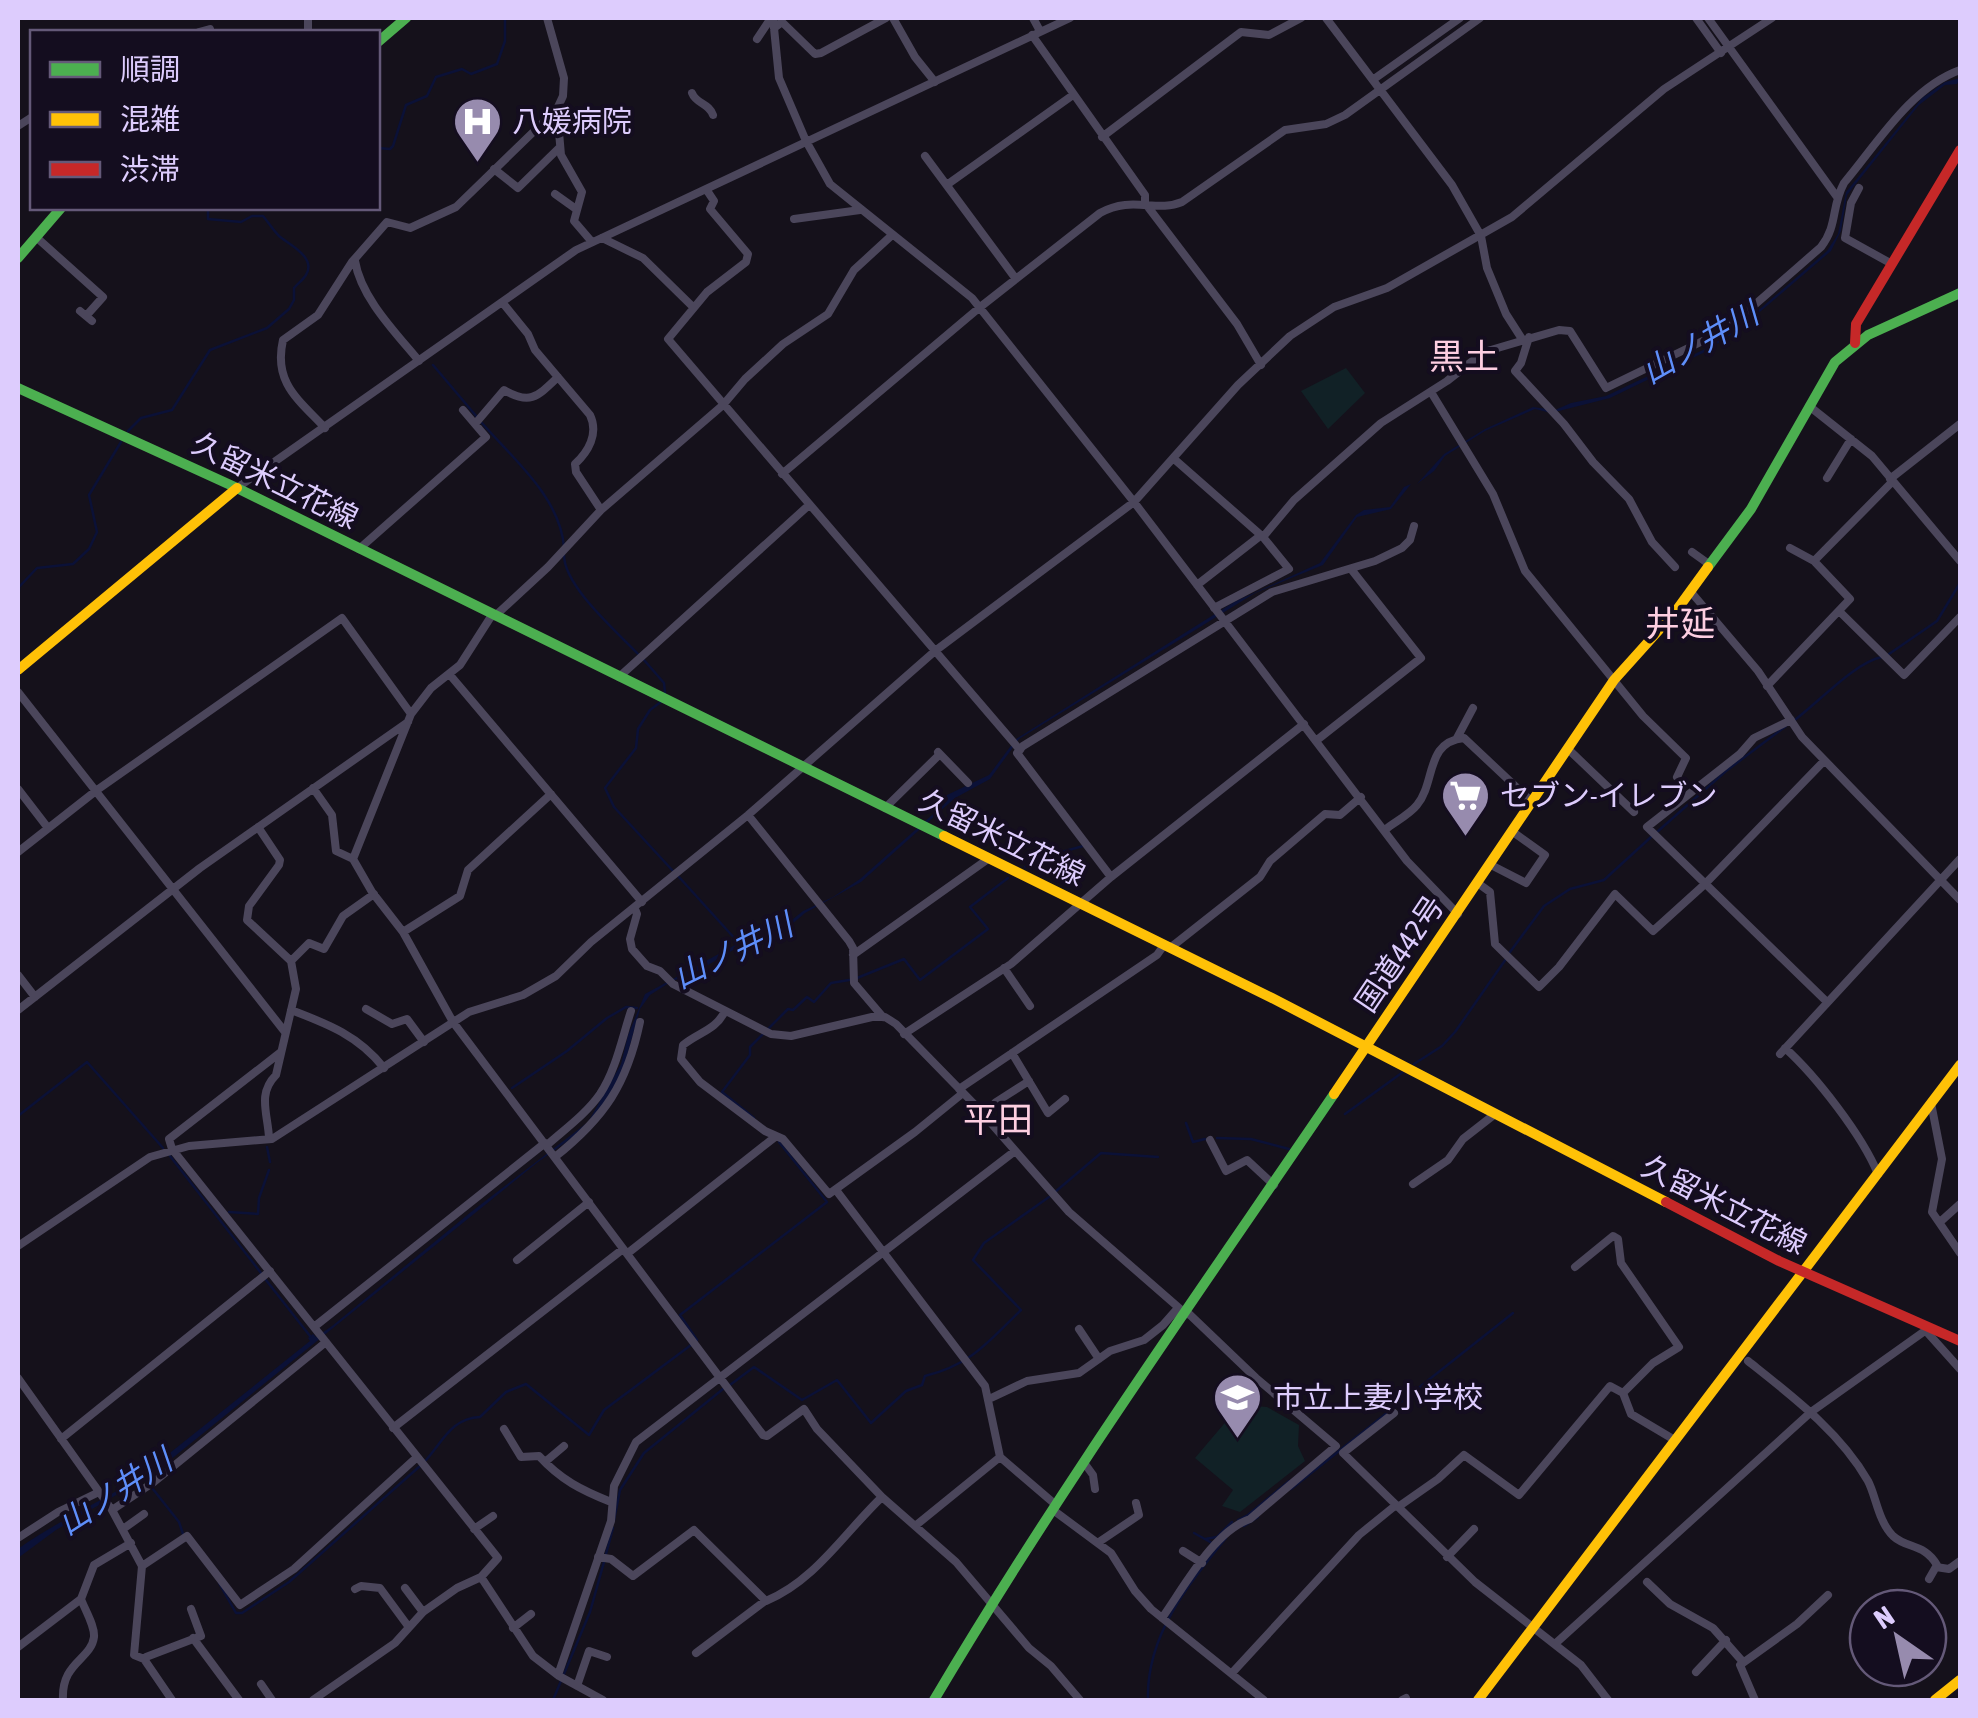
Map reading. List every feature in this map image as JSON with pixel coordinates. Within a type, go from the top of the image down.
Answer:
[{"type":"main road","points":[[380,40],[406,18]]},
{"type":"main road","points":[[1855,343],[1856,324],[1960,150]]},
{"type":"main road","points":[[18,258],[60,210]]},
{"type":"main road","name":"国道442号","points":[[934,1700],[992,1602],[1184,1312],[1479,884],[1614,680],[1690,592],[1750,508],[1835,362],[1855,343],[1960,293]]},
{"type":"main road","name":"久留米立花線","points":[[18,388],[237,488],[1368,1046],[1804,1273],[1960,1341]]},
{"type":"main road","points":[[18,670],[237,488]]},
{"type":"main road","points":[[1478,1700],[1960,1065]]},
{"type":"main road","points":[[1934,1700],[1960,1680]]},
{"type":"street","points":[[546,18],[564,78],[558,109],[560,148],[582,192],[574,220],[592,242]]},
{"type":"street","points":[[773,21],[782,22],[815,54],[889,18],[934,82]]},
{"type":"street","points":[[1033,18],[1036,34],[1073,95],[1145,196],[1145,203],[1236,324],[1261,366]]},
{"type":"street","points":[[237,488],[592,242],[1070,18]]},
{"type":"street","points":[[1102,137],[1241,32],[1269,35],[1301,18]]},
{"type":"street","points":[[1326,18],[1452,185],[1481,236],[1487,268],[1506,314],[1526,338]]},
{"type":"street","points":[[1374,79],[1460,18]]},
{"type":"street","points":[[782,474],[1100,213],[1113,206],[1173,206],[1182,202],[1285,130],[1326,124],[1480,18]]},
{"type":"street","points":[[1696,18],[1843,201]]},
{"type":"street","points":[[1708,18],[1725,50]]},
{"type":"street","points":[[18,1246],[141,1162],[172,1149],[272,1139],[469,1012],[537,990],[748,815],[935,652],[1134,502],[1238,385],[1290,336],[1334,308],[1387,288],[1512,217],[1664,89],[1772,18]]},
{"type":"street","points":[[757,38],[773,21]]},
{"type":"street","points":[[773,21],[779,78],[830,184],[980,308],[1134,502],[1407,860],[1458,914]]},
{"type":"street","points":[[206,30],[210,29]]},
{"type":"street","points":[[1892,264],[1845,238],[1844,183],[1914,100],[1944,76],[1960,70]]},
{"type":"street","points":[[692,93],[713,115]]},
{"type":"street","points":[[948,184],[1073,95]]},
{"type":"street","points":[[325,428],[288,388],[280,373],[283,340],[318,315],[356,258],[387,222],[410,228],[456,207],[558,109]]},
{"type":"street","points":[[494,170],[518,188],[560,148]]},
{"type":"street","points":[[925,156],[1016,279]]},
{"type":"street","points":[[1197,585],[1261,536],[1361,438],[1484,352],[1559,330],[1570,332],[1606,388],[1736,321],[1821,247],[1832,233],[1843,201],[1859,188]]},
{"type":"street","points":[[706,189],[714,201],[710,209],[748,254],[740,268],[708,292],[668,339],[1020,750],[1018,753],[1112,877]]},
{"type":"street","points":[[555,194],[576,209]]},
{"type":"street","points":[[794,219],[860,210]]},
{"type":"street","points":[[353,859],[409,718],[431,688],[450,675],[493,615],[548,568],[601,510],[722,405],[783,344],[828,314],[854,270],[892,236]]},
{"type":"street","points":[[36,237],[103,296],[86,316]]},
{"type":"street","points":[[601,238],[643,258],[693,307]]},
{"type":"street","points":[[356,258],[359,277],[368,294],[419,361]]},
{"type":"street","points":[[502,302],[528,334],[534,350],[594,422],[588,452],[575,464],[576,472],[601,510]]},
{"type":"street","points":[[1526,338],[1521,363],[1514,371],[1629,498],[1652,542],[1674,567]]},
{"type":"street","points":[[475,424],[504,390],[525,399],[545,391],[558,377]]},
{"type":"street","points":[[1431,392],[1493,494],[1519,561],[1643,716],[1686,758],[1676,777],[1694,791]]},
{"type":"street","points":[[1809,406],[1872,456],[1960,561]]},
{"type":"street","points":[[358,550],[486,437],[463,410]]},
{"type":"street","points":[[1814,561],[1928,446],[1960,424]]},
{"type":"street","points":[[1827,478],[1851,439]]},
{"type":"street","points":[[1173,458],[1261,536],[1289,569],[1214,608]]},
{"type":"street","points":[[619,677],[809,505]]},
{"type":"street","points":[[1020,750],[1272,592],[1351,569],[1402,548],[1410,540],[1414,526]]},
{"type":"street","points":[[1767,686],[1850,598],[1814,561],[1790,548]]},
{"type":"street","points":[[1692,552],[1706,562]]},
{"type":"street","points":[[1317,740],[1421,658],[1351,569]]},
{"type":"street","points":[[1690,592],[1824,761],[1960,900]]},
{"type":"street","points":[[1839,611],[1904,675],[1960,617]]},
{"type":"street","points":[[18,852],[97,790],[342,618],[409,718]]},
{"type":"street","points":[[450,675],[551,794],[638,906]]},
{"type":"street","points":[[18,692],[285,1032]]},
{"type":"street","points":[[1457,738],[1473,708]]},
{"type":"street","points":[[18,1010],[172,888],[409,718]]},
{"type":"street","points":[[1791,720],[1754,738],[1740,754],[1646,827],[1827,1002]]},
{"type":"street","points":[[904,1034],[1004,968],[1304,724]]},
{"type":"street","points":[[1386,829],[1419,804],[1434,760],[1443,746],[1457,738],[1464,738],[1486,756],[1533,802]]},
{"type":"street","points":[[1568,750],[1634,812]]},
{"type":"street","points":[[885,808],[939,753],[968,783]]},
{"type":"street","points":[[1479,884],[1490,892],[1495,944],[1540,987],[1615,894],[1652,930],[1705,884],[1824,761]]},
{"type":"street","points":[[313,788],[332,815],[336,851],[353,859],[403,932],[453,1022],[762,1436],[804,1409],[817,1429],[882,1497],[956,1562],[1029,1648],[1051,1666],[1080,1700]]},
{"type":"street","points":[[18,789],[48,828]]},
{"type":"street","points":[[403,932],[460,896],[468,870],[551,794]]},
{"type":"street","points":[[725,1011],[714,1028],[684,1046],[681,1060],[700,1082],[775,1137],[783,1138],[830,1194],[915,1132],[1012,1053],[1167,947],[1260,877],[1270,861],[1325,814],[1340,816],[1361,798]]},
{"type":"street","points":[[748,815],[848,941],[853,954],[854,984],[883,1017],[984,1115],[1069,1212],[1336,1446],[1250,1519],[1232,1525],[1202,1562],[1165,1620]]},
{"type":"street","points":[[258,827],[280,860],[248,906],[247,920],[292,961],[296,989],[276,1075],[267,1084],[263,1099],[269,1138]]},
{"type":"street","points":[[1491,865],[1526,883],[1546,855],[1514,832]]},
{"type":"street","points":[[853,954],[988,858]]},
{"type":"street","points":[[1878,1174],[1848,1120],[1782,1051],[1960,859]]},
{"type":"street","points":[[292,961],[309,943],[324,948],[343,916],[374,894]]},
{"type":"street","points":[[638,906],[630,939],[641,962],[725,1011],[780,1036],[883,1017]]},
{"type":"street","points":[[1004,968],[1030,1006]]},
{"type":"street","points":[[18,974],[35,997]]},
{"type":"street","points":[[366,1009],[392,1024],[407,1019],[424,1042]]},
{"type":"street","points":[[291,1010],[348,1033],[370,1050],[384,1068]]},
{"type":"street","points":[[314,1327],[582,1115],[600,1094],[612,1070],[632,1011]]},
{"type":"street","points":[[555,1157],[594,1124],[611,1102],[634,1055],[640,1022]]},
{"type":"street","points":[[281,1052],[169,1139],[172,1149],[498,1558],[481,1577],[423,1612],[395,1643],[313,1700]]},
{"type":"street","points":[[1012,1053],[1048,1112],[1064,1099]]},
{"type":"street","points":[[984,1115],[996,1102],[1029,1081]]},
{"type":"street","points":[[1932,1103],[1942,1159],[1932,1212],[1959,1241],[1960,1253]]},
{"type":"street","points":[[1413,1184],[1448,1160],[1464,1140],[1496,1114]]},
{"type":"street","points":[[393,1428],[775,1137]]},
{"type":"street","points":[[1210,1140],[1226,1171],[1247,1160],[1274,1185]]},
{"type":"street","points":[[560,1676],[610,1521],[617,1475],[636,1442],[1015,1151]]},
{"type":"street","points":[[836,1190],[989,1399],[1000,1457],[1111,1553],[1135,1592],[1165,1620],[1264,1700]]},
{"type":"street","points":[[517,1260],[589,1202]]},
{"type":"street","points":[[1940,1222],[1960,1204]]},
{"type":"street","points":[[1576,1266],[1612,1232],[1620,1243],[1621,1264],[1679,1347],[1653,1363],[1624,1392]]},
{"type":"street","points":[[61,1440],[270,1271]]},
{"type":"street","points":[[989,1399],[1026,1381],[1079,1373],[1110,1350],[1144,1340],[1184,1312]]},
{"type":"street","points":[[1079,1329],[1099,1358]]},
{"type":"street","points":[[1556,1642],[1812,1412],[1928,1329],[1960,1369]]},
{"type":"street","points":[[112,1510],[154,1482],[326,1342]]},
{"type":"street","points":[[1748,1362],[1812,1412],[1871,1484],[1874,1504],[1894,1538],[1925,1550],[1934,1560],[1936,1567],[1929,1579]]},
{"type":"street","points":[[18,1378],[132,1544],[142,1566],[134,1655],[144,1660],[172,1700]]},
{"type":"street","points":[[1232,1673],[1359,1535],[1449,1471],[1464,1455],[1518,1494],[1610,1386],[1624,1392],[1631,1414],[1673,1439]]},
{"type":"street","points":[[1394,1413],[1344,1453],[1447,1557],[1508,1610],[1556,1642],[1608,1700]]},
{"type":"street","points":[[504,1428],[521,1457],[539,1456],[561,1480],[612,1502]]},
{"type":"street","points":[[545,1462],[564,1446]]},
{"type":"street","points":[[915,1526],[1000,1457]]},
{"type":"street","points":[[142,1566],[187,1536],[240,1605],[294,1569],[416,1458]]},
{"type":"street","points":[[1085,1464],[1093,1475],[1095,1489]]},
{"type":"street","points":[[18,1538],[99,1492]]},
{"type":"street","points":[[696,1653],[822,1563],[882,1497]]},
{"type":"street","points":[[1099,1542],[1139,1515],[1136,1502]]},
{"type":"street","points":[[123,1528],[144,1514]]},
{"type":"street","points":[[474,1528],[492,1516]]},
{"type":"street","points":[[1447,1557],[1474,1529]]},
{"type":"street","points":[[598,1556],[610,1559],[633,1576],[694,1530],[764,1601]]},
{"type":"street","points":[[18,1647],[80,1599],[94,1565],[132,1544]]},
{"type":"street","points":[[1182,1551],[1202,1562]]},
{"type":"street","points":[[1936,1567],[1949,1568],[1960,1561]]},
{"type":"street","points":[[481,1577],[533,1656],[603,1700]]},
{"type":"street","points":[[1646,1582],[1670,1604],[1713,1628],[1744,1662]]},
{"type":"street","points":[[355,1588],[380,1588],[408,1626]]},
{"type":"street","points":[[405,1588],[423,1612]]},
{"type":"street","points":[[1755,1700],[1740,1665],[1797,1624],[1828,1595]]},
{"type":"street","points":[[63,1700],[70,1669],[93,1642],[94,1632],[80,1599]]},
{"type":"street","points":[[146,1657],[201,1636],[192,1609]]},
{"type":"street","points":[[513,1628],[532,1614]]},
{"type":"street","points":[[193,1638],[239,1700]]},
{"type":"street","points":[[1696,1672],[1726,1640]]},
{"type":"street","points":[[577,1686],[590,1651],[607,1657]]},
{"type":"street","points":[[262,1684],[272,1700]]},
{"type":"shaded area","points":[[1346,368],[1365,393],[1328,429],[1301,391]]},
{"type":"shaded area","points":[[1240,1405],[1267,1407],[1299,1425],[1298,1446],[1305,1461],[1240,1512],[1222,1506],[1233,1490],[1195,1458]]},
{"type":"water","points":[[1960,78],[1957,84],[1945,85],[1919,105],[1847,195],[1841,231],[1831,251],[1740,329],[1703,353],[1610,398],[1551,413],[1535,409],[1485,431],[1445,456],[1417,484],[1444,454],[1485,429],[1533,407],[1555,410],[1606,396],[1705,349],[1739,327],[1827,251],[1838,234],[1846,192],[1922,98],[1945,82]]},
{"type":"water","name":"山ノ井川","points":[[1411,484],[1391,509],[1357,517],[1323,565],[1255,593],[1019,739],[990,779],[955,798],[861,882],[805,913],[784,931],[750,940],[650,995],[640,1009],[624,1067],[607,1104],[579,1133],[154,1473],[56,1530],[18,1558],[18,1549],[33,1539],[141,1476],[310,1341],[308,1338],[313,1334],[316,1337],[332,1326],[588,1122],[621,1064],[645,994],[738,940],[782,928],[803,911],[833,897],[860,879],[932,815],[947,795],[989,775],[1016,739],[1234,602],[1320,563],[1356,515],[1364,510],[1390,507],[1404,487]]},
{"type":"waterway","points":[[380,148],[393,146],[406,105],[427,96],[436,77],[462,69],[471,74],[497,64],[505,41],[505,18]]},
{"type":"waterway","points":[[128,431],[141,418],[172,410],[210,350],[267,328],[289,309],[294,288],[305,277],[305,257],[279,236],[263,216],[241,222],[208,219],[208,210]]},
{"type":"waterway","points":[[433,365],[477,417]]},
{"type":"waterway","points":[[482,423],[544,495],[561,529],[564,547]]},
{"type":"waterway","points":[[18,611],[19,587],[37,568],[73,564],[89,549],[97,532],[89,495],[121,442]]},
{"type":"waterway","points":[[564,555],[566,567],[582,594],[638,654]]},
{"type":"waterway","points":[[1889,654],[1937,621],[1960,583]]},
{"type":"waterway","points":[[1792,722],[1848,675],[1882,657]]},
{"type":"waterway","points":[[644,660],[664,683],[665,693]]},
{"type":"waterway","points":[[662,701],[650,710],[638,729],[636,748],[605,788],[614,807],[673,871]]},
{"type":"waterway","points":[[1657,832],[1726,771],[1786,726]]},
{"type":"waterway","points":[[1510,952],[1544,906],[1570,889],[1604,880],[1651,837]]},
{"type":"waterway","points":[[1025,867],[1083,846]]},
{"type":"waterway","name":"山ノ井川","points":[[679,877],[737,941]]},
{"type":"waterway","points":[[857,978],[904,959],[920,980],[988,929],[970,907],[1008,878]]},
{"type":"waterway","points":[[1414,1064],[1442,1046],[1455,1032],[1506,959]]},
{"type":"waterway","points":[[754,1118],[722,1092],[750,1055],[750,1047],[788,1009],[793,1010],[807,997],[814,1002],[831,983],[849,980]]},
{"type":"waterway","points":[[512,1088],[607,1018],[626,1007],[637,1008]]},
{"type":"waterway","points":[[18,1116],[87,1062],[163,1148]]},
{"type":"waterway","points":[[1345,1114],[1403,1072]]},
{"type":"waterway","points":[[1186,1123],[1193,1142],[1205,1139]]},
{"type":"waterway","points":[[1217,1138],[1251,1139],[1289,1149]]},
{"type":"waterway","points":[[697,1340],[680,1315],[827,1202],[779,1142]]},
{"type":"waterway","points":[[267,1147],[270,1162]]},
{"type":"waterway","points":[[1055,1192],[1101,1153],[1158,1157]]},
{"type":"waterway","points":[[170,1156],[261,1273]]},
{"type":"waterway","points":[[229,1212],[258,1214],[269,1170]]},
{"type":"waterway","points":[[730,1385],[754,1367],[802,1400],[837,1380],[871,1423],[906,1391],[922,1385],[925,1376],[955,1366],[978,1351],[1021,1310],[973,1260],[984,1243],[1049,1197]]},
{"type":"waterway","points":[[266,1280],[310,1336]]},
{"type":"waterway","points":[[1291,1489],[1513,1313]]},
{"type":"waterway","points":[[426,1460],[455,1426],[480,1417],[506,1392],[526,1384],[589,1435],[604,1410],[691,1345]]},
{"type":"waterway","points":[[614,1520],[620,1490],[644,1453],[723,1389]]},
{"type":"waterway","points":[[219,1583],[236,1613],[242,1613],[289,1582],[420,1466]]},
{"type":"waterway","name":"山ノ井川","points":[[145,1479],[179,1522],[184,1537]]},
{"type":"waterway","points":[[1238,1520],[1289,1481]]},
{"type":"waterway","points":[[1244,1526],[1258,1517]]},
{"type":"waterway","points":[[1205,1539],[1217,1537],[1232,1522]]},
{"type":"waterway","points":[[606,1554],[613,1528]]},
{"type":"waterway","points":[[1194,1533],[1212,1543]]},
{"type":"waterway","points":[[1148,1700],[1149,1677],[1162,1633],[1184,1593],[1226,1538]]},
{"type":"waterway","points":[[553,1700],[590,1612],[604,1562]]},
{"type":"traffic: fast","points":[[380,40],[406,18]]},
{"type":"traffic: fast","points":[[18,258],[59,210]]},
{"type":"traffic: fast","points":[[1708,567],[1751,509],[1835,362],[1868,335],[1960,293]]},
{"type":"traffic: fast","points":[[18,388],[237,488],[944,836]]},
{"type":"traffic: fast","points":[[934,1700],[1079,1470],[1334,1094]]},
{"type":"traffic: slow","points":[[18,670],[237,488]]},
{"type":"traffic: slow","points":[[1334,1094],[1614,680],[1676,611],[1708,567]]},
{"type":"traffic: slow","points":[[944,836],[1272,998],[1666,1202]]},
{"type":"traffic: slow","points":[[1478,1700],[1960,1065]]},
{"type":"traffic: slow","points":[[1935,1700],[1960,1680]]},
{"type":"traffic: jam","points":[[1855,343],[1856,324],[1960,150]]},
{"type":"traffic: jam","points":[[1666,1202],[1779,1261],[1960,1341]]},
{"type":"place","name":"八媛病院","points":[[477,164]]},
{"type":"place","name":"セブン-イレブン","points":[[1465,838]]},
{"type":"place","name":"市立上妻小学校","points":[[1238,1440]]},
{"type":"district","name":"黒土","points":[[1464,357]]},
{"type":"district","name":"井延","points":[[1680,624]]},
{"type":"district","name":"平田","points":[[998,1120]]}]
